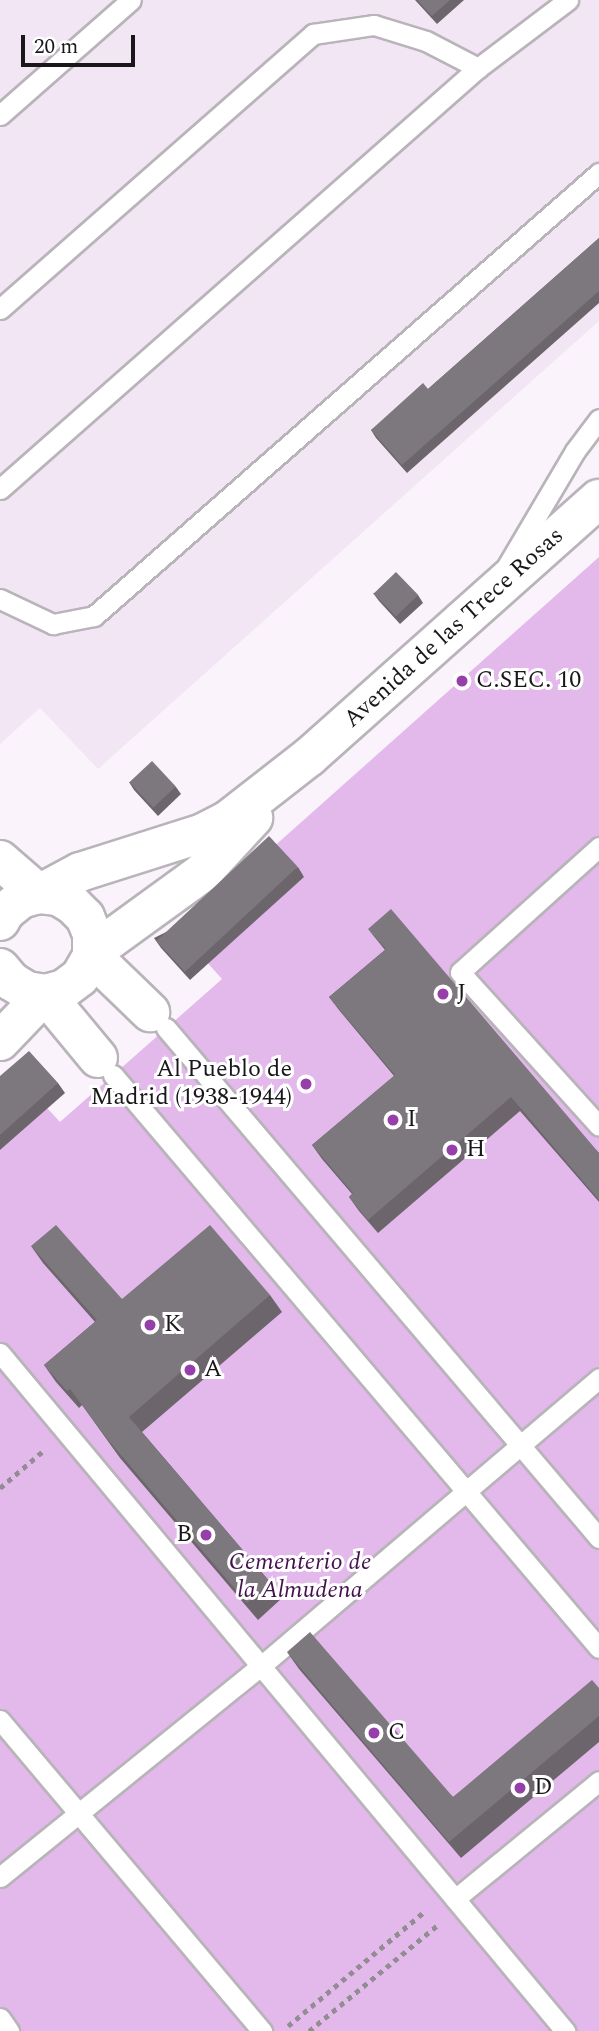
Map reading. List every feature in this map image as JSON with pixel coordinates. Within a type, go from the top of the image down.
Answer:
[{"type":"street","name":"Avenida de las Trece Rosas","points":[[0,921],[5,912],[21,900],[49,895],[80,872],[176,843],[220,825],[309,757],[599,499]]},
{"type":"street","name":"Avenida de las Trece Rosas","points":[[0,1041],[45,994],[64,989],[80,977],[92,954],[203,872],[309,757]]},
{"type":"street","points":[[0,860],[49,895],[73,905],[85,918],[92,934],[92,954],[158,1020]]},
{"type":"street","points":[[0,968],[11,981],[27,991],[45,994],[106,1067]]},
{"type":"lane","points":[[0,115],[131,0]]},
{"type":"lane","points":[[0,489],[478,68],[568,0]]},
{"type":"lane","points":[[0,309],[313,34],[374,25],[426,41],[478,68]]},
{"type":"lane","points":[[0,599],[53,624],[94,616],[599,173]]},
{"type":"lane","points":[[490,596],[569,461],[599,419]]},
{"type":"lane","points":[[599,847],[460,972],[599,1126]]},
{"type":"lane","points":[[158,1020],[599,1538]]},
{"type":"lane","points":[[106,1067],[599,1648]]},
{"type":"lane","points":[[0,1353],[565,2031]]},
{"type":"lane","points":[[0,1877],[261,1666],[599,1378]]},
{"type":"lane","points":[[0,1720],[262,2031]]},
{"type":"lane","points":[[455,1899],[599,1781]]},
{"type":"lane","points":[[0,2018],[9,2031]]},
{"type":"path","points":[[0,1488],[65,1433]]},
{"type":"path","points":[[282,2031],[455,1899]]},
{"type":"path","points":[[309,2031],[455,1899]]},
{"type":"shaded area","points":[[0,0],[599,0],[599,321],[98,769],[40,708],[0,744]]},
{"type":"green space","name":"Cementerio de la Almudena","points":[[599,557],[599,2031],[0,2031],[0,1092],[18,1076],[60,1122],[222,979],[179,931]]},
{"type":"building","points":[[417,0],[450,0],[432,16]]},
{"type":"building","points":[[599,238],[599,291],[402,465],[371,430],[423,383],[428,389]]},
{"type":"building","points":[[396,572],[418,595],[396,617],[374,594]]},
{"type":"building","points":[[152,761],[176,787],[153,808],[129,782]]},
{"type":"building","points":[[269,836],[298,867],[185,972],[156,941]]},
{"type":"building","points":[[391,909],[599,1153],[599,1200],[511,1097],[368,1220],[349,1197],[353,1193],[312,1145],[395,1075],[329,997],[386,949],[368,929]]},
{"type":"building","points":[[29,1051],[58,1083],[0,1135],[0,1076]]},
{"type":"building","points":[[56,1225],[122,1299],[210,1225],[270,1295],[129,1417],[270,1582],[247,1603],[109,1441],[70,1389],[67,1391],[44,1365],[97,1320],[31,1246]]},
{"type":"building","points":[[310,1632],[453,1797],[592,1680],[599,1688],[599,1716],[449,1842],[287,1652]]},
{"type":"place","name":"C.SEC. 10","points":[[462,681]]},
{"type":"place","name":"J","points":[[443,994]]},
{"type":"place","name":"Al Pueblo de Madrid (1938-1944)","points":[[306,1084]]},
{"type":"place","name":"I","points":[[393,1120]]},
{"type":"place","name":"H","points":[[452,1150]]},
{"type":"place","name":"K","points":[[150,1325]]},
{"type":"place","name":"A","points":[[190,1370]]},
{"type":"place","name":"B","points":[[206,1535]]},
{"type":"place","name":"C","points":[[374,1733]]},
{"type":"place","name":"D","points":[[520,1788]]}]
